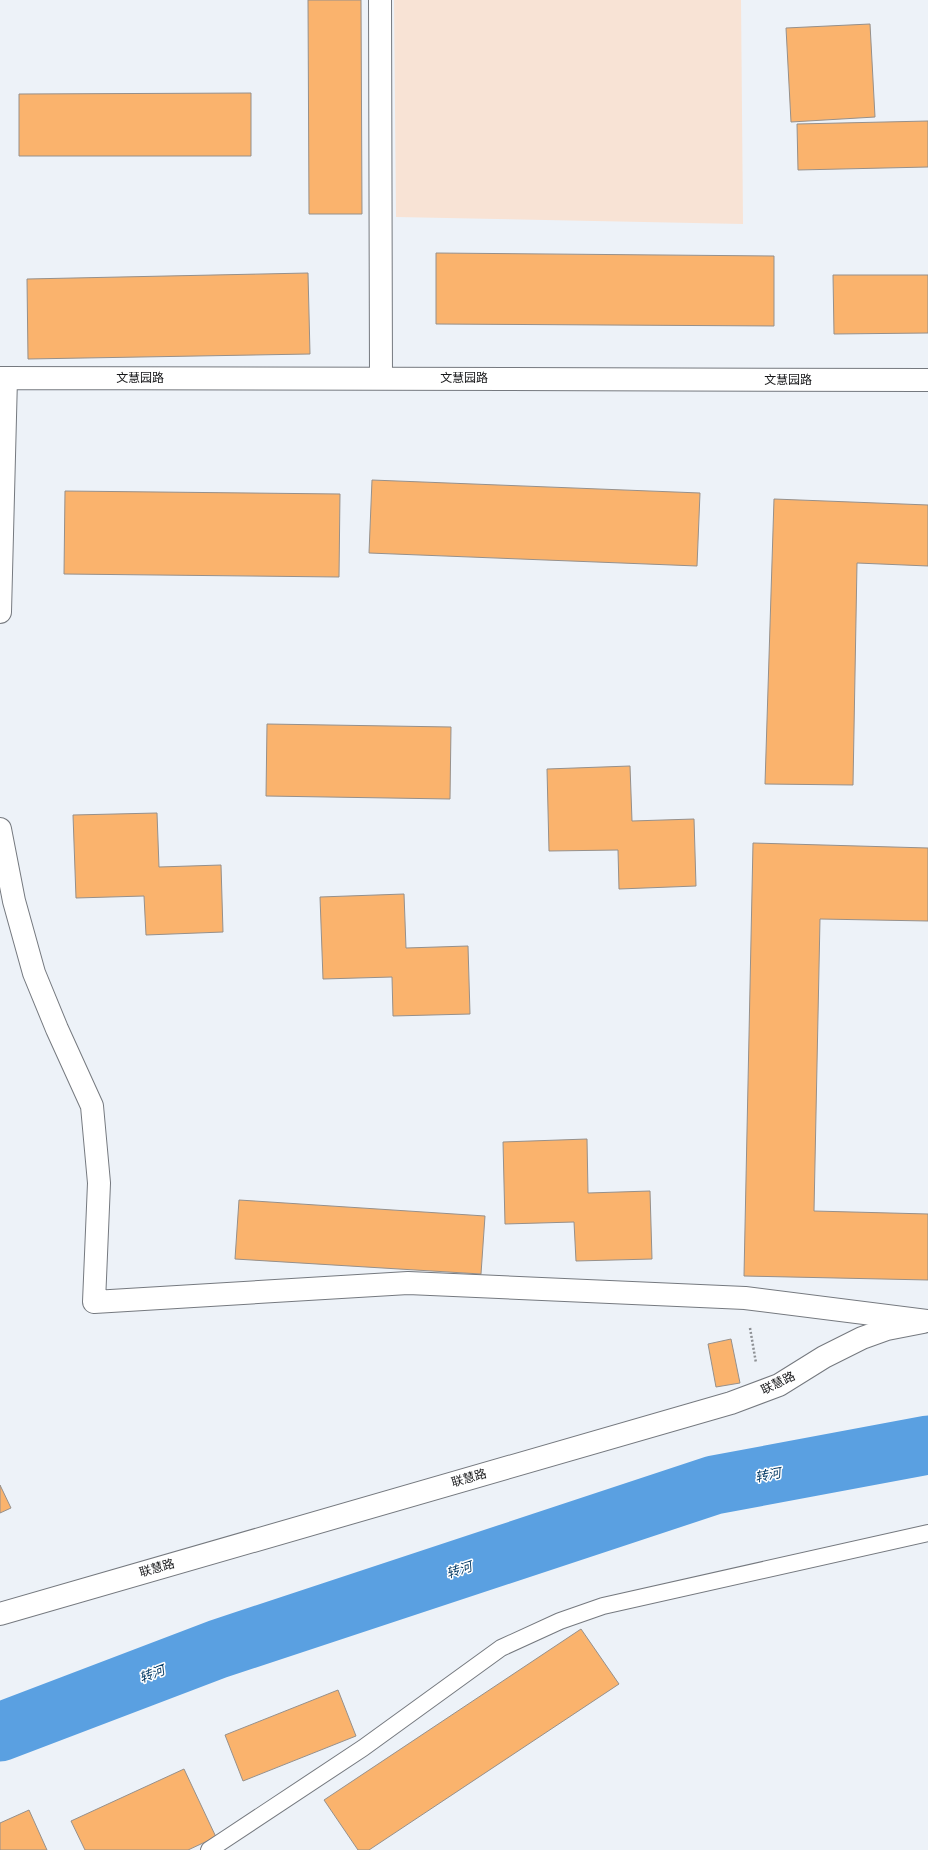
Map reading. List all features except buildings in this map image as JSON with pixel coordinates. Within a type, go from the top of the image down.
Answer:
[{"type":"street","points":[[380,0],[381,378]]},
{"type":"street","points":[[0,612],[3,378]]},
{"type":"street","name":"文慧园路","points":[[3,378],[928,380]]},
{"type":"street","points":[[0,829],[14,901],[34,973],[57,1029],[92,1106],[99,1183],[94,1302],[408,1283],[745,1298],[928,1322]]},
{"type":"street","name":"联慧路","points":[[0,1614],[672,1420],[760,1392],[784,1382],[824,1357],[862,1338],[887,1329],[928,1322]]},
{"type":"lane","points":[[209,1850],[363,1748],[500,1648],[560,1621],[603,1606],[928,1533]]},
{"type":"path","points":[[745,1298],[760,1392]]},
{"type":"shaded area","points":[[394,0],[741,0],[743,224],[396,217]]},
{"type":"waterway","name":"转河","points":[[0,1732],[218,1649],[714,1485],[928,1445]]}]
